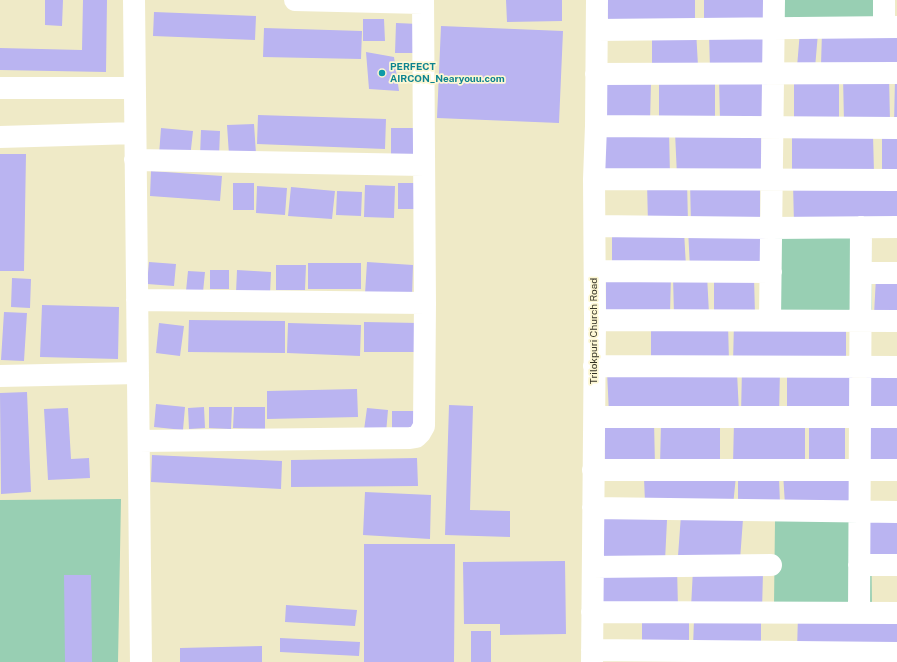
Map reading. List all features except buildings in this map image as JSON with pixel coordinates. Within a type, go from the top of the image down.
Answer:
[{"type":"street","points":[[134,0],[141,662]]},
{"type":"street","points":[[139,441],[410,438],[416,437],[424,426],[425,303],[423,2],[295,0]]},
{"type":"street","name":"Trilokpuri Church Road","points":[[592,656],[593,470],[595,417],[594,179],[597,0]]},
{"type":"street","points":[[770,319],[771,178],[774,126],[774,0]]},
{"type":"street","points":[[597,30],[890,27],[884,0]]},
{"type":"street","points":[[596,74],[897,73]]},
{"type":"street","points":[[0,88],[134,88]]},
{"type":"street","points":[[596,126],[897,128]]},
{"type":"street","points":[[0,137],[135,133]]},
{"type":"street","points":[[135,160],[424,165]]},
{"type":"street","points":[[594,179],[771,178],[897,180]]},
{"type":"street","points":[[595,226],[771,228],[897,227]]},
{"type":"street","points":[[859,613],[861,227]]},
{"type":"street","points":[[594,271],[771,272]]},
{"type":"street","points":[[861,273],[897,273]]},
{"type":"street","points":[[137,300],[425,303]]},
{"type":"street","points":[[595,320],[897,320]]},
{"type":"street","points":[[594,366],[897,367]]},
{"type":"street","points":[[0,376],[138,373]]},
{"type":"street","points":[[595,417],[897,417]]},
{"type":"street","points":[[593,470],[897,470]]},
{"type":"street","points":[[593,508],[897,512]]},
{"type":"street","points":[[593,567],[771,565]]},
{"type":"street","points":[[859,565],[897,565]]},
{"type":"street","points":[[592,612],[897,613]]},
{"type":"street","points":[[592,656],[897,653]]},
{"type":"green space","points":[[782,0],[880,0],[880,25],[782,24]]},
{"type":"green space","points":[[775,231],[871,231],[872,317],[774,316]]},
{"type":"green space","points":[[121,499],[118,662],[0,662],[0,500]]},
{"type":"green space","points":[[775,520],[871,520],[872,607],[774,605]]},
{"type":"place","name":"PERFECT AIRCON_Nearyouu.com","points":[[382,73]]}]
